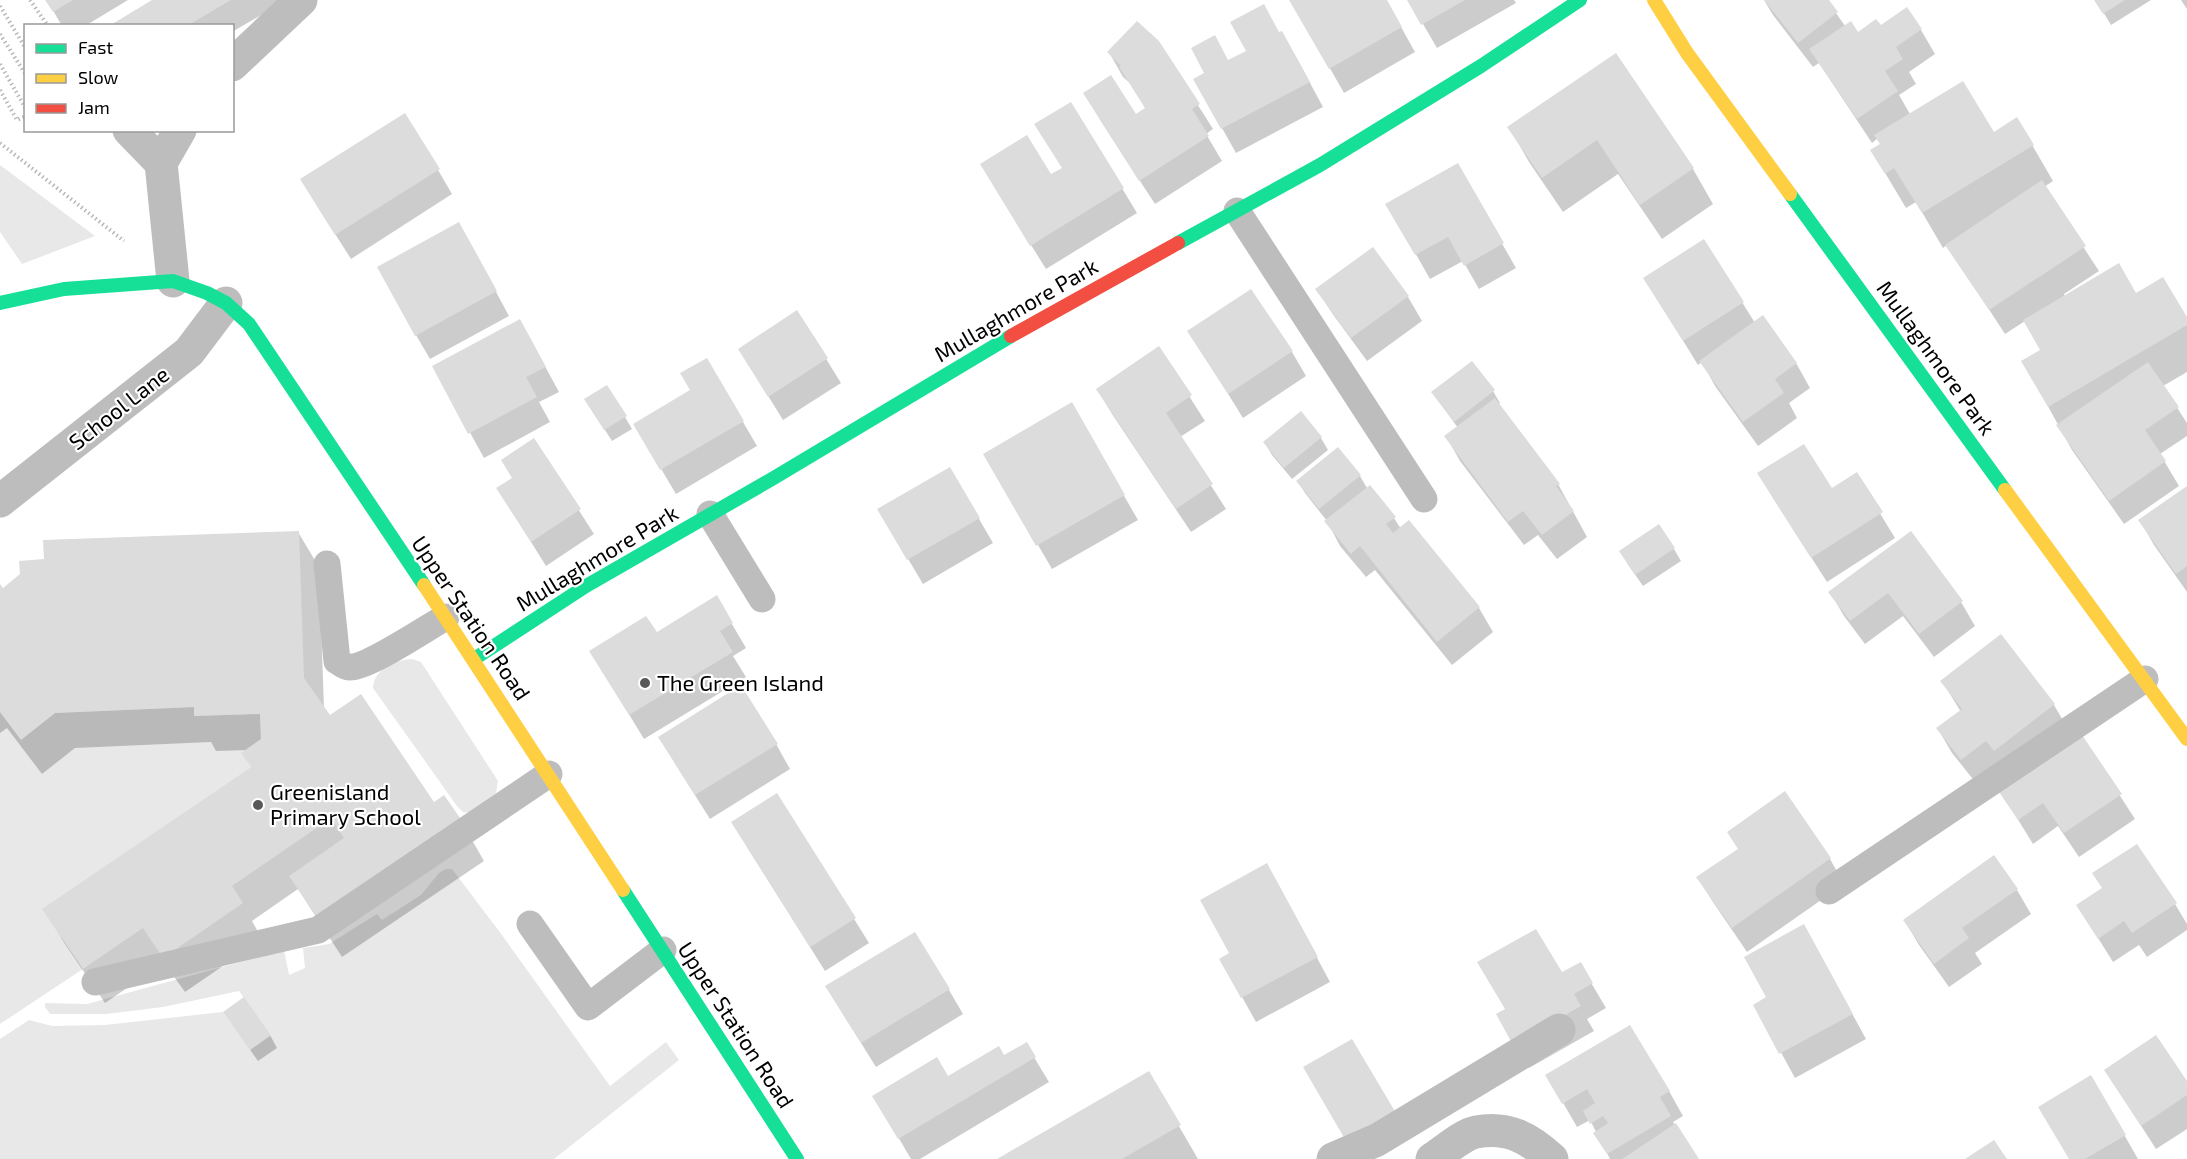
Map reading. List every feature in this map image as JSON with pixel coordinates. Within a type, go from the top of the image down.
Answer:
[{"type":"street","points":[[234,63],[302,0]]},
{"type":"street","name":"Mullaghmore Park","points":[[474,659],[586,586],[1056,309],[1320,165],[1481,66],[1580,0]]},
{"type":"street","name":"Mullaghmore Park","points":[[1654,0],[1687,53],[2187,739]]},
{"type":"street","points":[[131,132],[161,163]]},
{"type":"street","points":[[173,281],[161,163],[179,132]]},
{"type":"street","name":"Upper Station Road","points":[[0,303],[64,289],[173,281],[207,292],[226,303],[249,324],[474,659],[797,1159]]},
{"type":"street","name":"School Lane","points":[[0,501],[189,352],[226,303]]},
{"type":"street","points":[[1333,1159],[1377,1140],[1559,1030]]},
{"type":"street","points":[[1432,1159],[1474,1132],[1510,1131],[1533,1142],[1552,1159]]},
{"type":"lane","points":[[1237,211],[1424,499]]},
{"type":"lane","points":[[710,514],[762,599]]},
{"type":"lane","points":[[327,564],[337,660],[344,666],[351,668],[369,662],[446,617]]},
{"type":"lane","points":[[1829,891],[2145,680]]},
{"type":"lane","points":[[95,982],[318,930],[549,774]]},
{"type":"lane","points":[[530,924],[588,1007],[663,950]]},
{"type":"path","points":[[30,0],[47,24]]},
{"type":"path","points":[[0,6],[24,46]]},
{"type":"path","points":[[0,34],[24,72]]},
{"type":"path","points":[[0,64],[24,106]]},
{"type":"path","points":[[0,90],[17,120],[24,117]]},
{"type":"path","points":[[0,143],[173,281]]},
{"type":"shaded area","points":[[0,165],[95,236],[22,264],[0,232]]},
{"type":"shaded area","points":[[412,659],[421,662],[498,781],[496,793],[471,813],[463,812],[457,806],[373,688],[377,676],[386,667],[399,661]]},
{"type":"shaded area","points":[[194,707],[194,716],[260,714],[261,739],[242,753],[251,767],[43,909],[83,969],[0,1024],[0,712],[21,739],[55,713]]},
{"type":"shaded area","points":[[452,869],[502,935],[610,1086],[666,1042],[679,1060],[554,1159],[0,1159],[0,1039],[29,1020],[52,1026],[105,1025],[223,1012],[250,1050],[271,1035],[239,991],[163,1007],[106,1014],[50,1014],[45,1003],[87,1004],[284,950],[289,975],[305,968],[303,948],[329,944],[377,914],[382,920],[421,895],[439,873]]},
{"type":"building","points":[[45,0],[73,0],[53,12]]},
{"type":"building","points":[[152,0],[231,0],[190,24],[112,24]]},
{"type":"building","points":[[1289,0],[1387,0],[1402,27],[1329,69]]},
{"type":"building","points":[[1407,0],[1465,0],[1421,25]]},
{"type":"building","points":[[1764,0],[1829,0],[1838,12],[1798,43]]},
{"type":"building","points":[[2094,0],[2125,0],[2103,14]]},
{"type":"building","points":[[1264,4],[1310,82],[1221,129],[1193,79],[1204,73],[1191,48],[1215,35],[1228,60],[1246,51],[1230,22]]},
{"type":"building","points":[[1907,7],[1922,29],[1896,47],[1903,59],[1885,71],[1898,91],[1857,119],[1809,49],[1851,21],[1858,32],[1876,19],[1881,25]]},
{"type":"building","points":[[1137,21],[1159,41],[1200,104],[1192,109],[1209,136],[1139,181],[1083,93],[1111,75],[1136,114],[1145,108],[1119,67],[1121,66],[1107,52]]},
{"type":"building","points":[[1616,53],[1694,168],[1640,205],[1597,140],[1542,178],[1507,127]]},
{"type":"building","points":[[1963,81],[1994,132],[2017,117],[2034,145],[1922,213],[1894,168],[1885,174],[1870,150],[1880,144],[1874,135]]},
{"type":"building","points":[[1071,102],[1124,188],[1030,246],[980,164],[1027,135],[1051,174],[1062,168],[1034,124]]},
{"type":"building","points":[[405,113],[440,169],[335,235],[300,179]]},
{"type":"building","points":[[1458,163],[1504,243],[1464,266],[1448,237],[1415,255],[1385,204]]},
{"type":"building","points":[[2042,180],[2086,246],[1989,310],[1945,245]]},
{"type":"building","points":[[459,222],[497,291],[415,336],[377,267]]},
{"type":"building","points":[[1704,239],[1744,302],[1683,341],[1643,278]]},
{"type":"building","points":[[1373,247],[1409,296],[1351,338],[1315,289]]},
{"type":"building","points":[[2119,263],[2136,293],[2163,277],[2187,317],[2187,325],[2048,407],[2021,361],[2040,350],[2023,320]]},
{"type":"building","points":[[1251,289],[1293,351],[1228,394],[1187,331]]},
{"type":"building","points":[[797,310],[828,358],[768,397],[738,349]]},
{"type":"building","points":[[1763,315],[1797,363],[1775,379],[1784,393],[1743,422],[1699,361]]},
{"type":"building","points":[[520,319],[546,367],[526,377],[537,397],[468,434],[432,366]]},
{"type":"building","points":[[1159,346],[1192,395],[1166,413],[1213,484],[1176,509],[1096,389]]},
{"type":"building","points":[[707,358],[744,421],[660,470],[633,424],[690,390],[680,373]]},
{"type":"building","points":[[1472,361],[1495,390],[1454,422],[1431,392]]},
{"type":"building","points":[[2148,362],[2179,407],[2145,430],[2166,461],[2109,501],[2056,425]]},
{"type":"building","points":[[607,385],[627,416],[604,430],[584,399]]},
{"type":"building","points":[[1495,398],[1560,484],[1556,486],[1574,511],[1542,535],[1523,511],[1508,522],[1444,436]]},
{"type":"building","points":[[1072,402],[1125,495],[1036,546],[983,454]]},
{"type":"building","points":[[1301,411],[1322,437],[1284,468],[1263,442]]},
{"type":"building","points":[[534,438],[581,509],[531,542],[496,488],[512,478],[501,460]]},
{"type":"building","points":[[1804,444],[1832,488],[1857,472],[1883,512],[1811,558],[1757,473]]},
{"type":"building","points":[[1338,447],[1361,475],[1319,509],[1296,481]]},
{"type":"building","points":[[950,467],[980,518],[907,560],[877,509]]},
{"type":"building","points":[[1370,485],[1396,517],[1386,524],[1393,533],[1409,520],[1480,607],[1437,642],[1360,546],[1351,554],[1324,521]]},
{"type":"building","points":[[2187,486],[2187,566],[2176,574],[2138,520]]},
{"type":"building","points":[[1659,524],[1675,548],[1635,575],[1619,551]]},
{"type":"building","points":[[299,531],[304,678],[330,715],[361,694],[434,802],[444,795],[465,825],[321,923],[289,876],[344,838],[331,818],[232,886],[243,903],[163,958],[143,928],[83,969],[42,909],[251,767],[241,753],[261,739],[260,714],[194,716],[194,707],[55,713],[21,740],[0,712],[0,584],[3,588],[20,574],[19,561],[44,559],[43,540]]},
{"type":"building","points":[[1911,531],[1963,601],[1919,634],[1888,593],[1850,621],[1828,592]]},
{"type":"building","name":"The Green Island","points":[[717,595],[733,623],[720,631],[733,652],[629,715],[589,651],[646,616],[657,632]]},
{"type":"building","points":[[2001,634],[2055,704],[1994,751],[1986,741],[1961,760],[1936,728],[1962,709],[1940,681]]},
{"type":"building","points":[[741,685],[778,744],[695,795],[658,737]]},
{"type":"building","points":[[2082,735],[2122,794],[2064,833],[2043,803],[2018,820],[1999,792]]},
{"type":"building","points":[[1785,791],[1831,858],[1732,928],[1696,877],[1738,849],[1727,832]]},
{"type":"building","points":[[777,793],[856,918],[810,947],[731,822]]},
{"type":"building","points":[[2137,844],[2177,903],[2132,933],[2124,921],[2098,939],[2076,905],[2102,888],[2092,873]]},
{"type":"building","points":[[1994,855],[2018,889],[1962,928],[1969,938],[1934,964],[1903,920]]},
{"type":"building","points":[[1267,863],[1318,957],[1241,998],[1219,959],[1229,953],[1200,900]]},
{"type":"building","points":[[1804,924],[1853,1014],[1779,1054],[1753,1005],[1766,997],[1744,957]]},
{"type":"building","points":[[1536,929],[1562,972],[1581,962],[1593,983],[1574,994],[1581,1006],[1513,1045],[1496,1014],[1505,1009],[1477,962]]},
{"type":"building","points":[[915,932],[950,989],[861,1043],[825,986]]},
{"type":"building","points":[[244,997],[271,1035],[250,1050],[223,1012]]},
{"type":"building","points":[[1630,1025],[1670,1091],[1660,1097],[1671,1116],[1607,1154],[1593,1133],[1608,1123],[1603,1116],[1590,1124],[1583,1111],[1595,1103],[1587,1089],[1562,1104],[1545,1075]]},
{"type":"building","points":[[2156,1035],[2187,1081],[2187,1095],[2141,1126],[2104,1070]]},
{"type":"building","points":[[1352,1039],[1396,1113],[1346,1141],[1303,1067]]},
{"type":"building","points":[[1027,1042],[1036,1057],[898,1139],[872,1096],[937,1057],[948,1076],[999,1046],[1004,1055]]},
{"type":"building","points":[[1149,1071],[1181,1125],[1122,1159],[997,1159]]},
{"type":"building","points":[[2091,1075],[2126,1135],[2085,1159],[2069,1159],[2038,1107]]},
{"type":"building","points":[[1676,1123],[1699,1159],[1622,1159]]},
{"type":"building","points":[[1994,1140],[2007,1159],[1965,1159]]},
{"type":"traffic: fast","points":[[1178,243],[1320,165],[1481,66],[1580,0]]},
{"type":"traffic: fast","points":[[1790,194],[2005,490]]},
{"type":"traffic: fast","points":[[0,303],[64,289],[173,281],[207,293],[226,303],[249,324],[424,585]]},
{"type":"traffic: fast","points":[[474,659],[586,586],[772,479],[1011,336]]},
{"type":"traffic: fast","points":[[623,890],[797,1159]]},
{"type":"traffic: slow","points":[[1654,0],[1687,53],[1790,194]]},
{"type":"traffic: slow","points":[[2005,490],[2187,739]]},
{"type":"traffic: slow","points":[[424,585],[623,890]]},
{"type":"traffic: jam","points":[[1011,336],[1178,243]]},
{"type":"place","name":"The Green Island","points":[[645,683]]},
{"type":"place","name":"Greenisland Primary School","points":[[258,805]]}]
